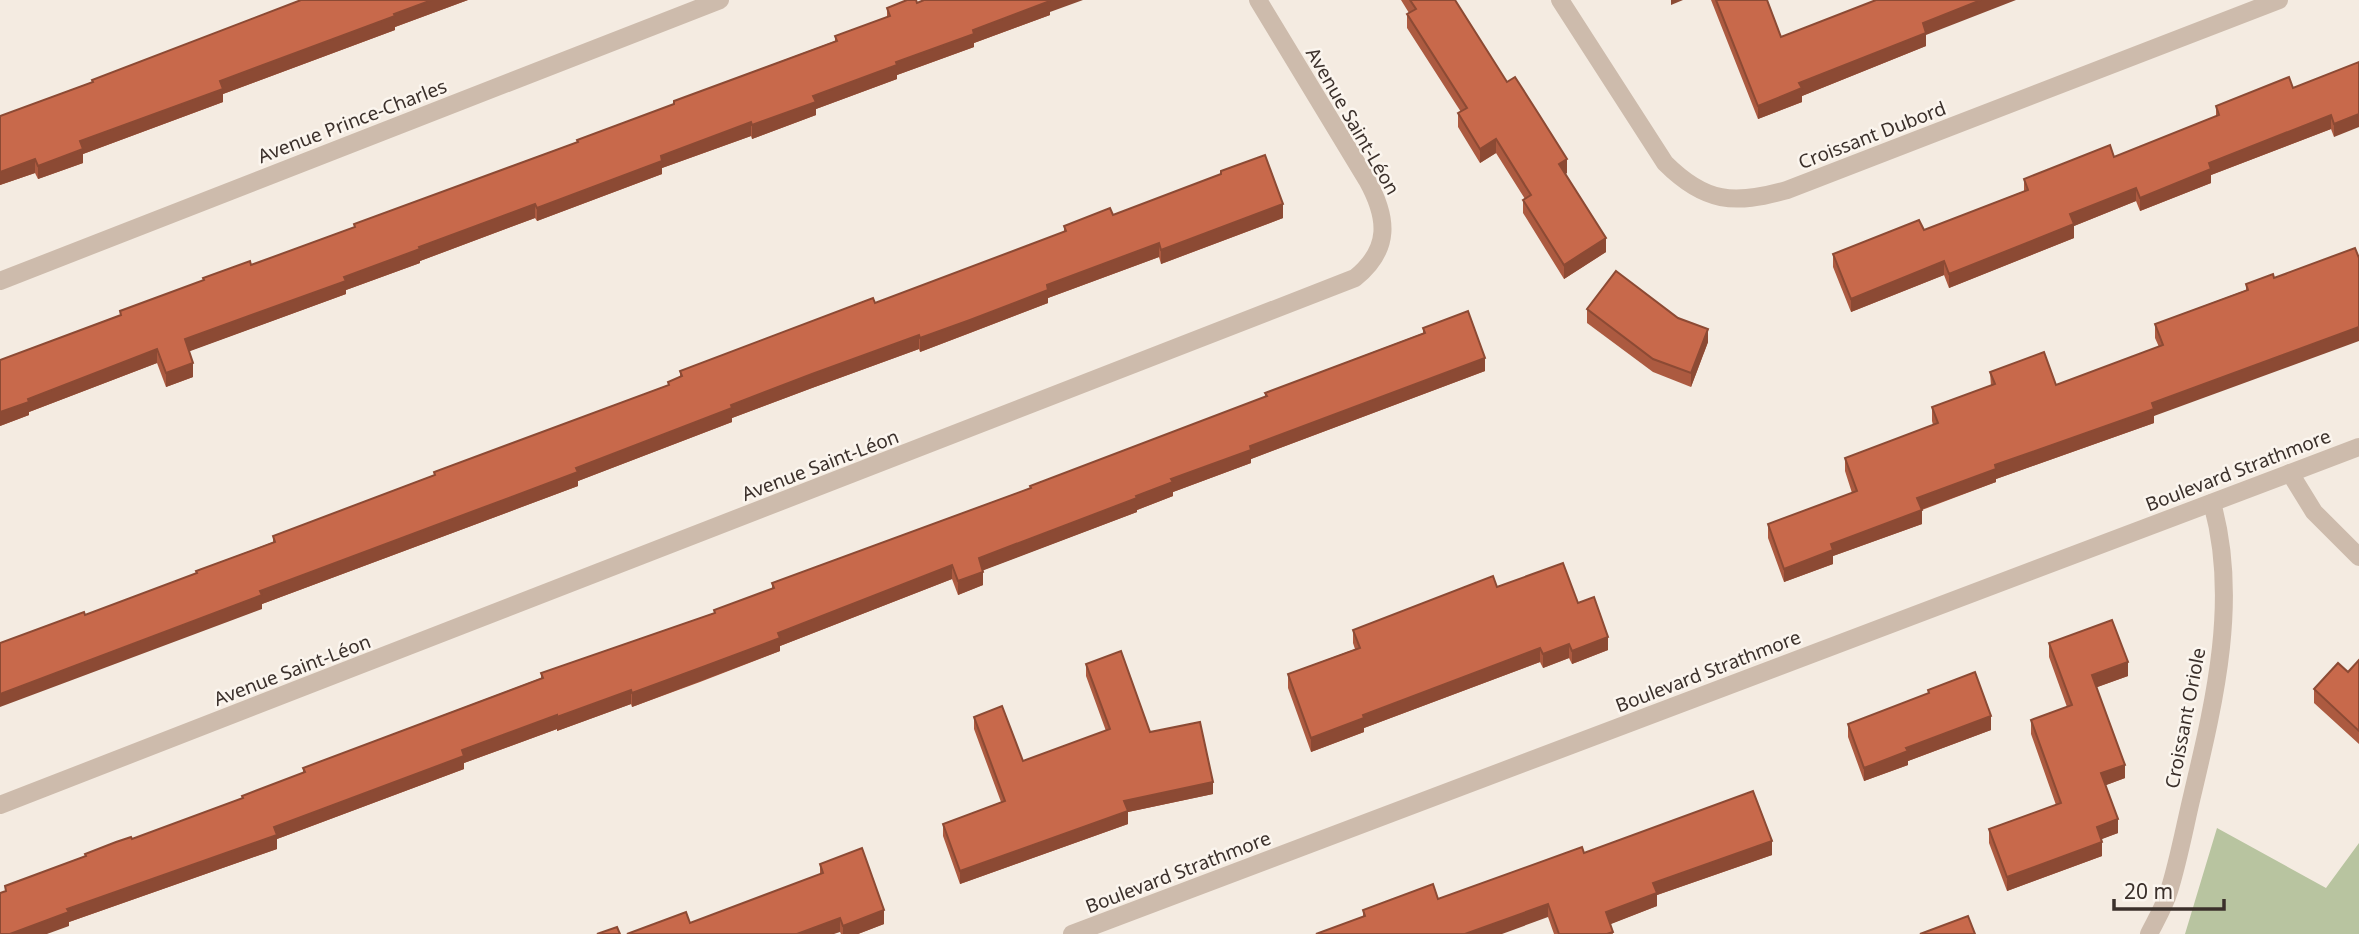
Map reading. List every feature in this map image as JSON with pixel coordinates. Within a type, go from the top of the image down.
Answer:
[{"type":"street","name":"Avenue Prince-Charles","points":[[0,281],[720,0]]},
{"type":"street","name":"Avenue Saint-Léon","points":[[0,805],[1355,278],[1377,255],[1382,240],[1380,207],[1367,180],[1258,0]]},
{"type":"street","name":"Croissant Dubord","points":[[1559,0],[1665,163],[1681,179],[1701,192],[1721,199],[1766,196],[1787,190],[2279,0]]},
{"type":"street","name":"Boulevard Strathmore","points":[[1072,934],[2359,447]]},
{"type":"street","points":[[2290,473],[2314,512],[2359,557]]},
{"type":"street","name":"Croissant Oriole","points":[[2149,934],[2169,893],[2216,681],[2225,591],[2220,539],[2212,503]]},
{"type":"green space","points":[[2217,828],[2326,888],[2359,843],[2359,934],[2185,934]]},
{"type":"building","points":[[301,0],[432,0],[220,81],[223,89],[80,141],[83,149],[38,166],[35,159],[0,172],[0,116]]},
{"type":"building","points":[[907,0],[916,0],[917,3],[924,0],[1050,1],[973,30],[974,34],[896,62],[897,65],[813,96],[816,102],[752,125],[751,122],[661,156],[662,161],[537,208],[535,204],[419,247],[420,249],[344,277],[346,281],[185,339],[193,363],[166,373],[157,349],[0,412],[0,360],[121,315],[120,311],[204,280],[203,278],[250,261],[251,265],[355,227],[354,224],[578,142],[577,140],[674,104],[674,101],[837,41],[835,36],[890,16],[887,8]]},
{"type":"building","points":[[1410,0],[1455,0],[1507,82],[1515,77],[1538,113],[1567,159],[1559,164],[1606,238],[1564,265],[1523,200],[1531,195],[1496,139],[1480,149],[1458,113],[1467,108],[1407,14],[1416,9]]},
{"type":"building","points":[[1716,0],[1767,0],[1781,37],[1876,0],[1981,0],[1923,23],[1926,33],[1799,83],[1802,88],[1758,106]]},
{"type":"building","points":[[2359,62],[2359,114],[2334,124],[2331,115],[2209,163],[2211,169],[2140,198],[2136,188],[2070,214],[2074,224],[1949,274],[1944,261],[1851,299],[1833,254],[1919,220],[1924,230],[2028,190],[2024,179],[2110,145],[2114,157],[2219,115],[2216,106],[2289,77],[2293,88]]},
{"type":"building","points":[[1265,155],[1283,204],[1161,250],[1159,243],[1047,285],[1048,290],[970,320],[920,338],[919,335],[812,374],[576,468],[578,472],[260,591],[262,595],[0,694],[0,643],[197,573],[196,571],[275,542],[273,536],[435,475],[434,472],[669,385],[668,382],[682,376],[680,371],[873,298],[875,303],[1066,231],[1064,226],[1110,208],[1113,215]]},
{"type":"building","points":[[2355,248],[2359,258],[2359,327],[2152,403],[2154,409],[1995,465],[1996,469],[1917,498],[1922,510],[1831,544],[1833,550],[1784,569],[1768,524],[1857,491],[1845,458],[1938,423],[1932,407],[1995,384],[1990,372],[2044,352],[2056,385],[2163,345],[2155,324],[2248,290],[2246,284],[2273,274],[2274,278]]},
{"type":"building","points":[[1616,271],[1678,318],[1708,329],[1691,373],[1653,359],[1587,309]]},
{"type":"building","points":[[1468,311],[1485,358],[1250,446],[1251,450],[1171,479],[1173,482],[1136,496],[1137,498],[979,558],[983,572],[958,581],[952,565],[778,633],[780,638],[632,693],[631,690],[462,750],[464,756],[274,827],[277,835],[67,909],[69,912],[10,934],[0,934],[0,893],[6,891],[5,886],[116,842],[131,837],[132,839],[243,798],[242,796],[305,772],[303,768],[543,678],[541,673],[715,613],[714,610],[774,588],[772,583],[1031,488],[1030,486],[1267,396],[1265,393],[1425,333],[1423,328]]},
{"type":"building","points":[[1563,563],[1578,603],[1594,597],[1608,637],[1572,651],[1569,644],[1543,654],[1540,648],[1363,715],[1364,718],[1311,738],[1288,674],[1360,648],[1353,630],[1493,576],[1497,587]]},
{"type":"building","points":[[2112,620],[2128,662],[2092,675],[2125,765],[2101,773],[2118,819],[2097,827],[2102,842],[2007,877],[1989,829],[2061,803],[2031,720],[2072,705],[2049,643]]},
{"type":"building","points":[[1121,651],[1150,732],[1200,722],[1213,782],[1124,801],[1128,811],[960,871],[943,824],[1005,801],[974,717],[1002,706],[1023,761],[1110,729],[1086,664]]},
{"type":"building","points":[[2359,660],[2359,731],[2314,689],[2338,663],[2348,672]]},
{"type":"building","points":[[1975,672],[1991,716],[1906,748],[1908,751],[1864,768],[1848,724]]},
{"type":"building","points":[[1753,791],[1772,841],[1653,883],[1657,893],[1606,912],[1613,932],[1607,934],[1559,934],[1548,904],[1465,934],[1316,934],[1365,916],[1363,910],[1433,884],[1438,899],[1582,847],[1584,853]]},
{"type":"building","points":[[862,848],[884,910],[843,926],[840,918],[797,934],[627,934],[686,912],[690,923],[823,873],[820,864]]},
{"type":"building","points":[[1968,916],[1975,934],[1920,934]]},
{"type":"building","points":[[617,927],[620,934],[597,934]]}]
